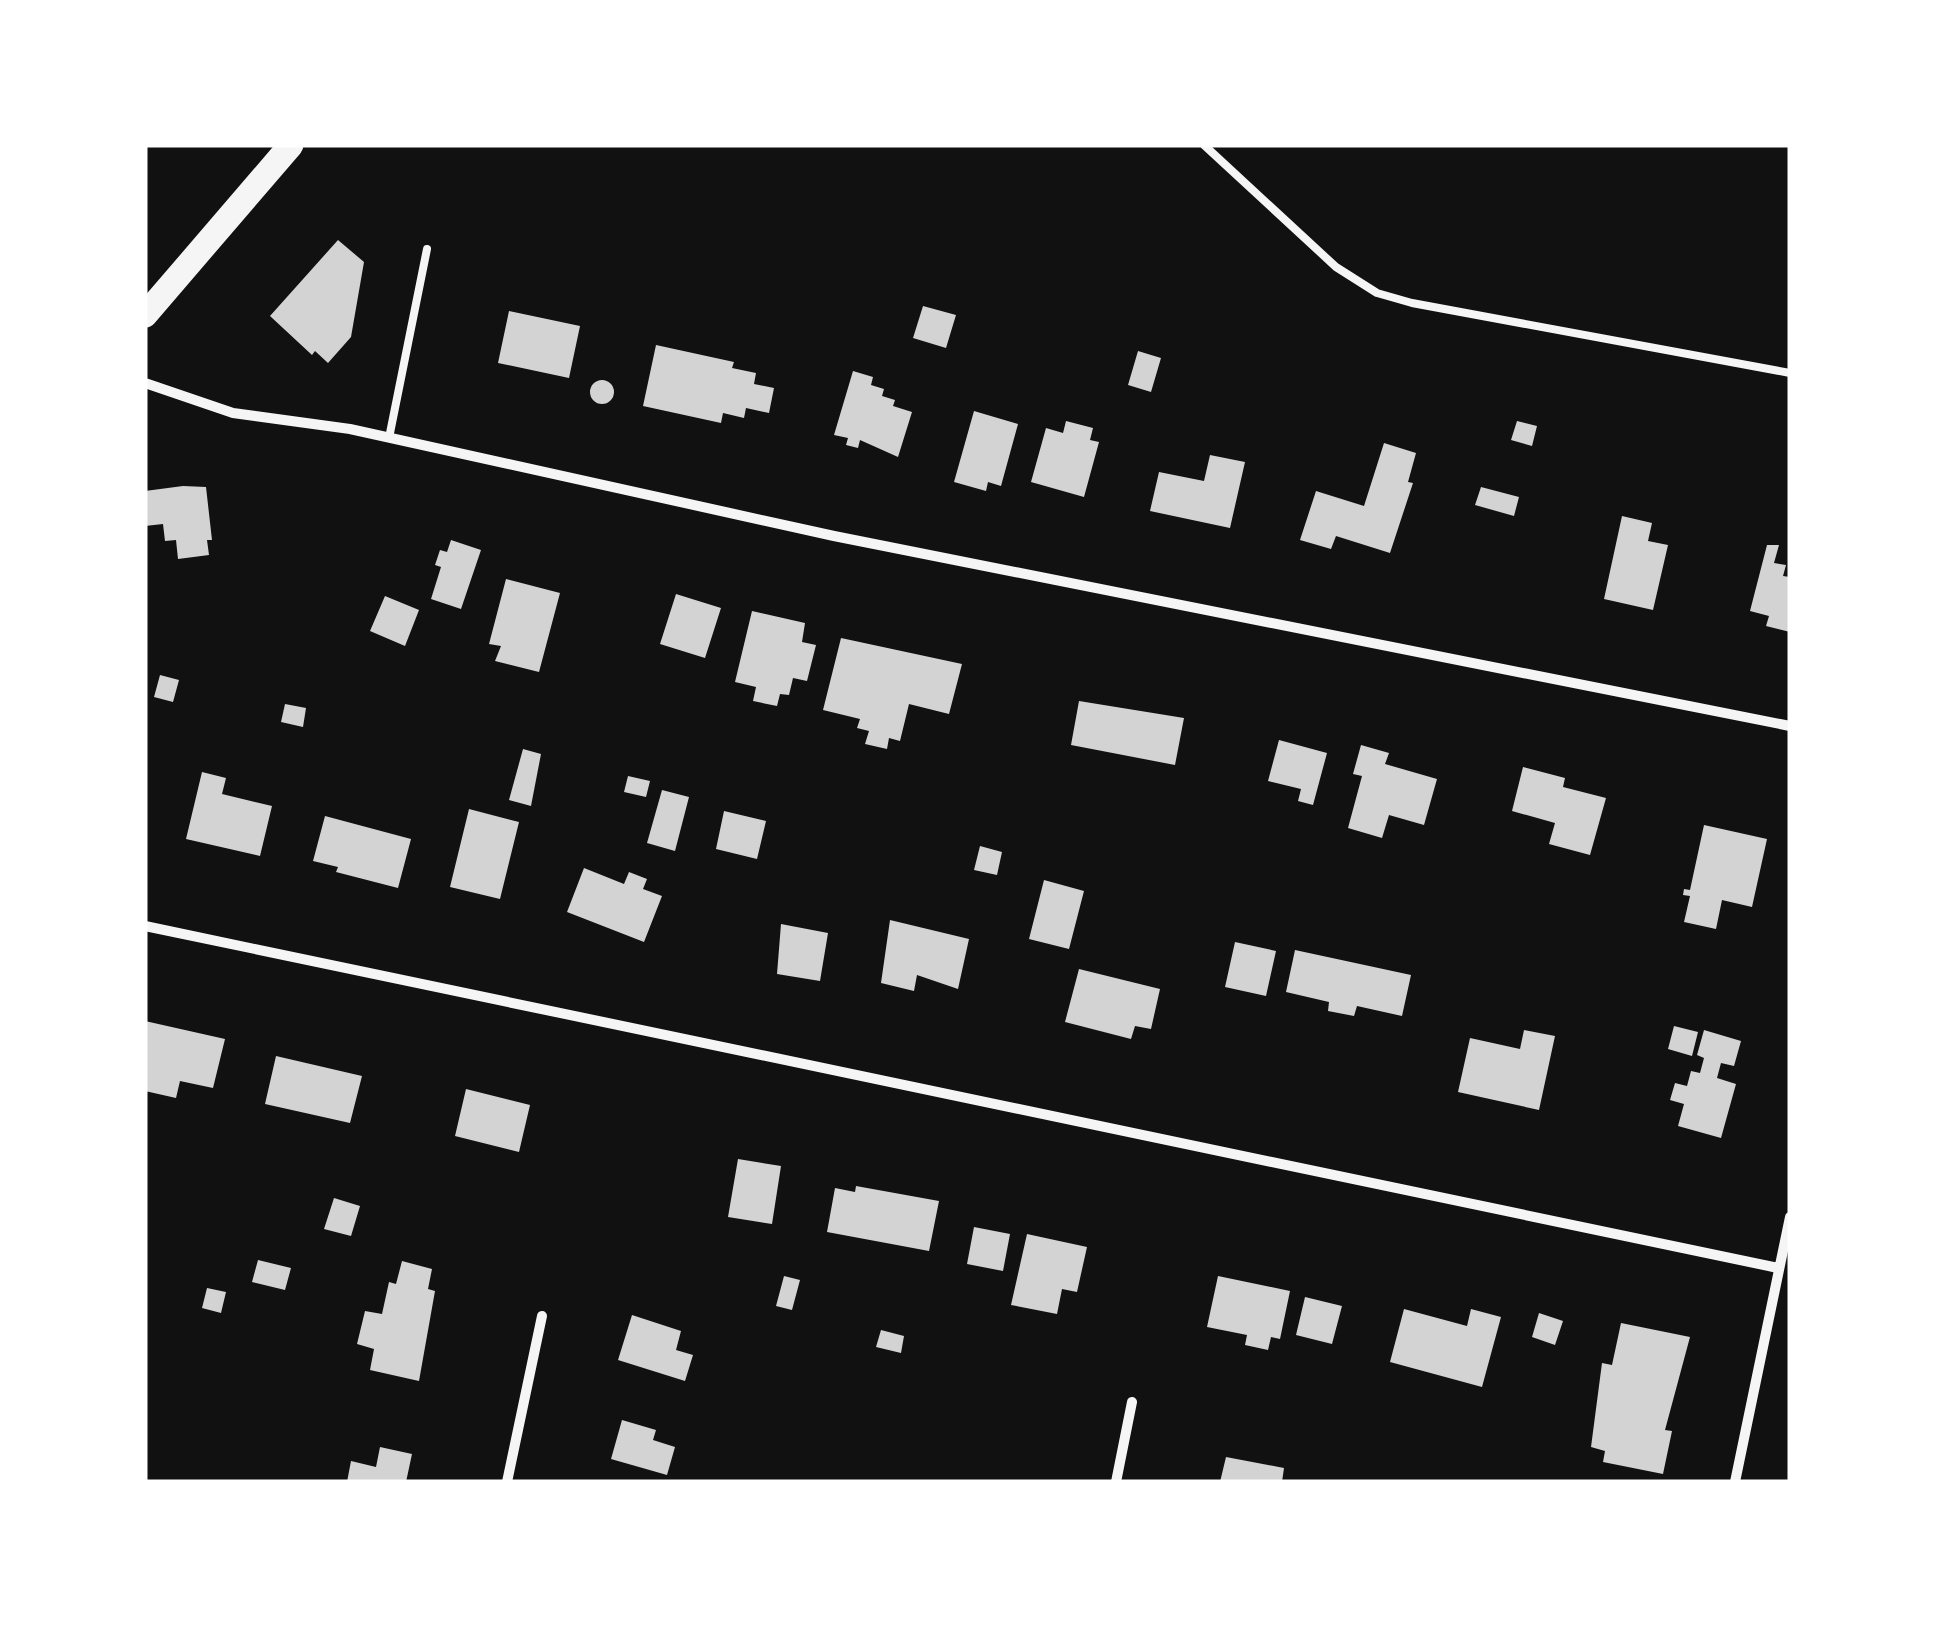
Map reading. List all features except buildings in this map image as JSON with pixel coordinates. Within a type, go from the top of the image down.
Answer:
[{"type":"main road","points":[[145,315],[291,145]]},
{"type":"street","points":[[145,383],[233,413],[389,438],[834,536],[1790,726]]},
{"type":"street","points":[[145,926],[1778,1268]]},
{"type":"street","points":[[1735,1482],[1790,1217]]},
{"type":"street","points":[[507,1482],[542,1316]]},
{"type":"street","points":[[1116,1482],[1132,1402]]},
{"type":"lane","points":[[1204,145],[1336,267],[1377,293],[1430,307],[1790,373]]},
{"type":"lane","points":[[389,438],[427,249]]}]
